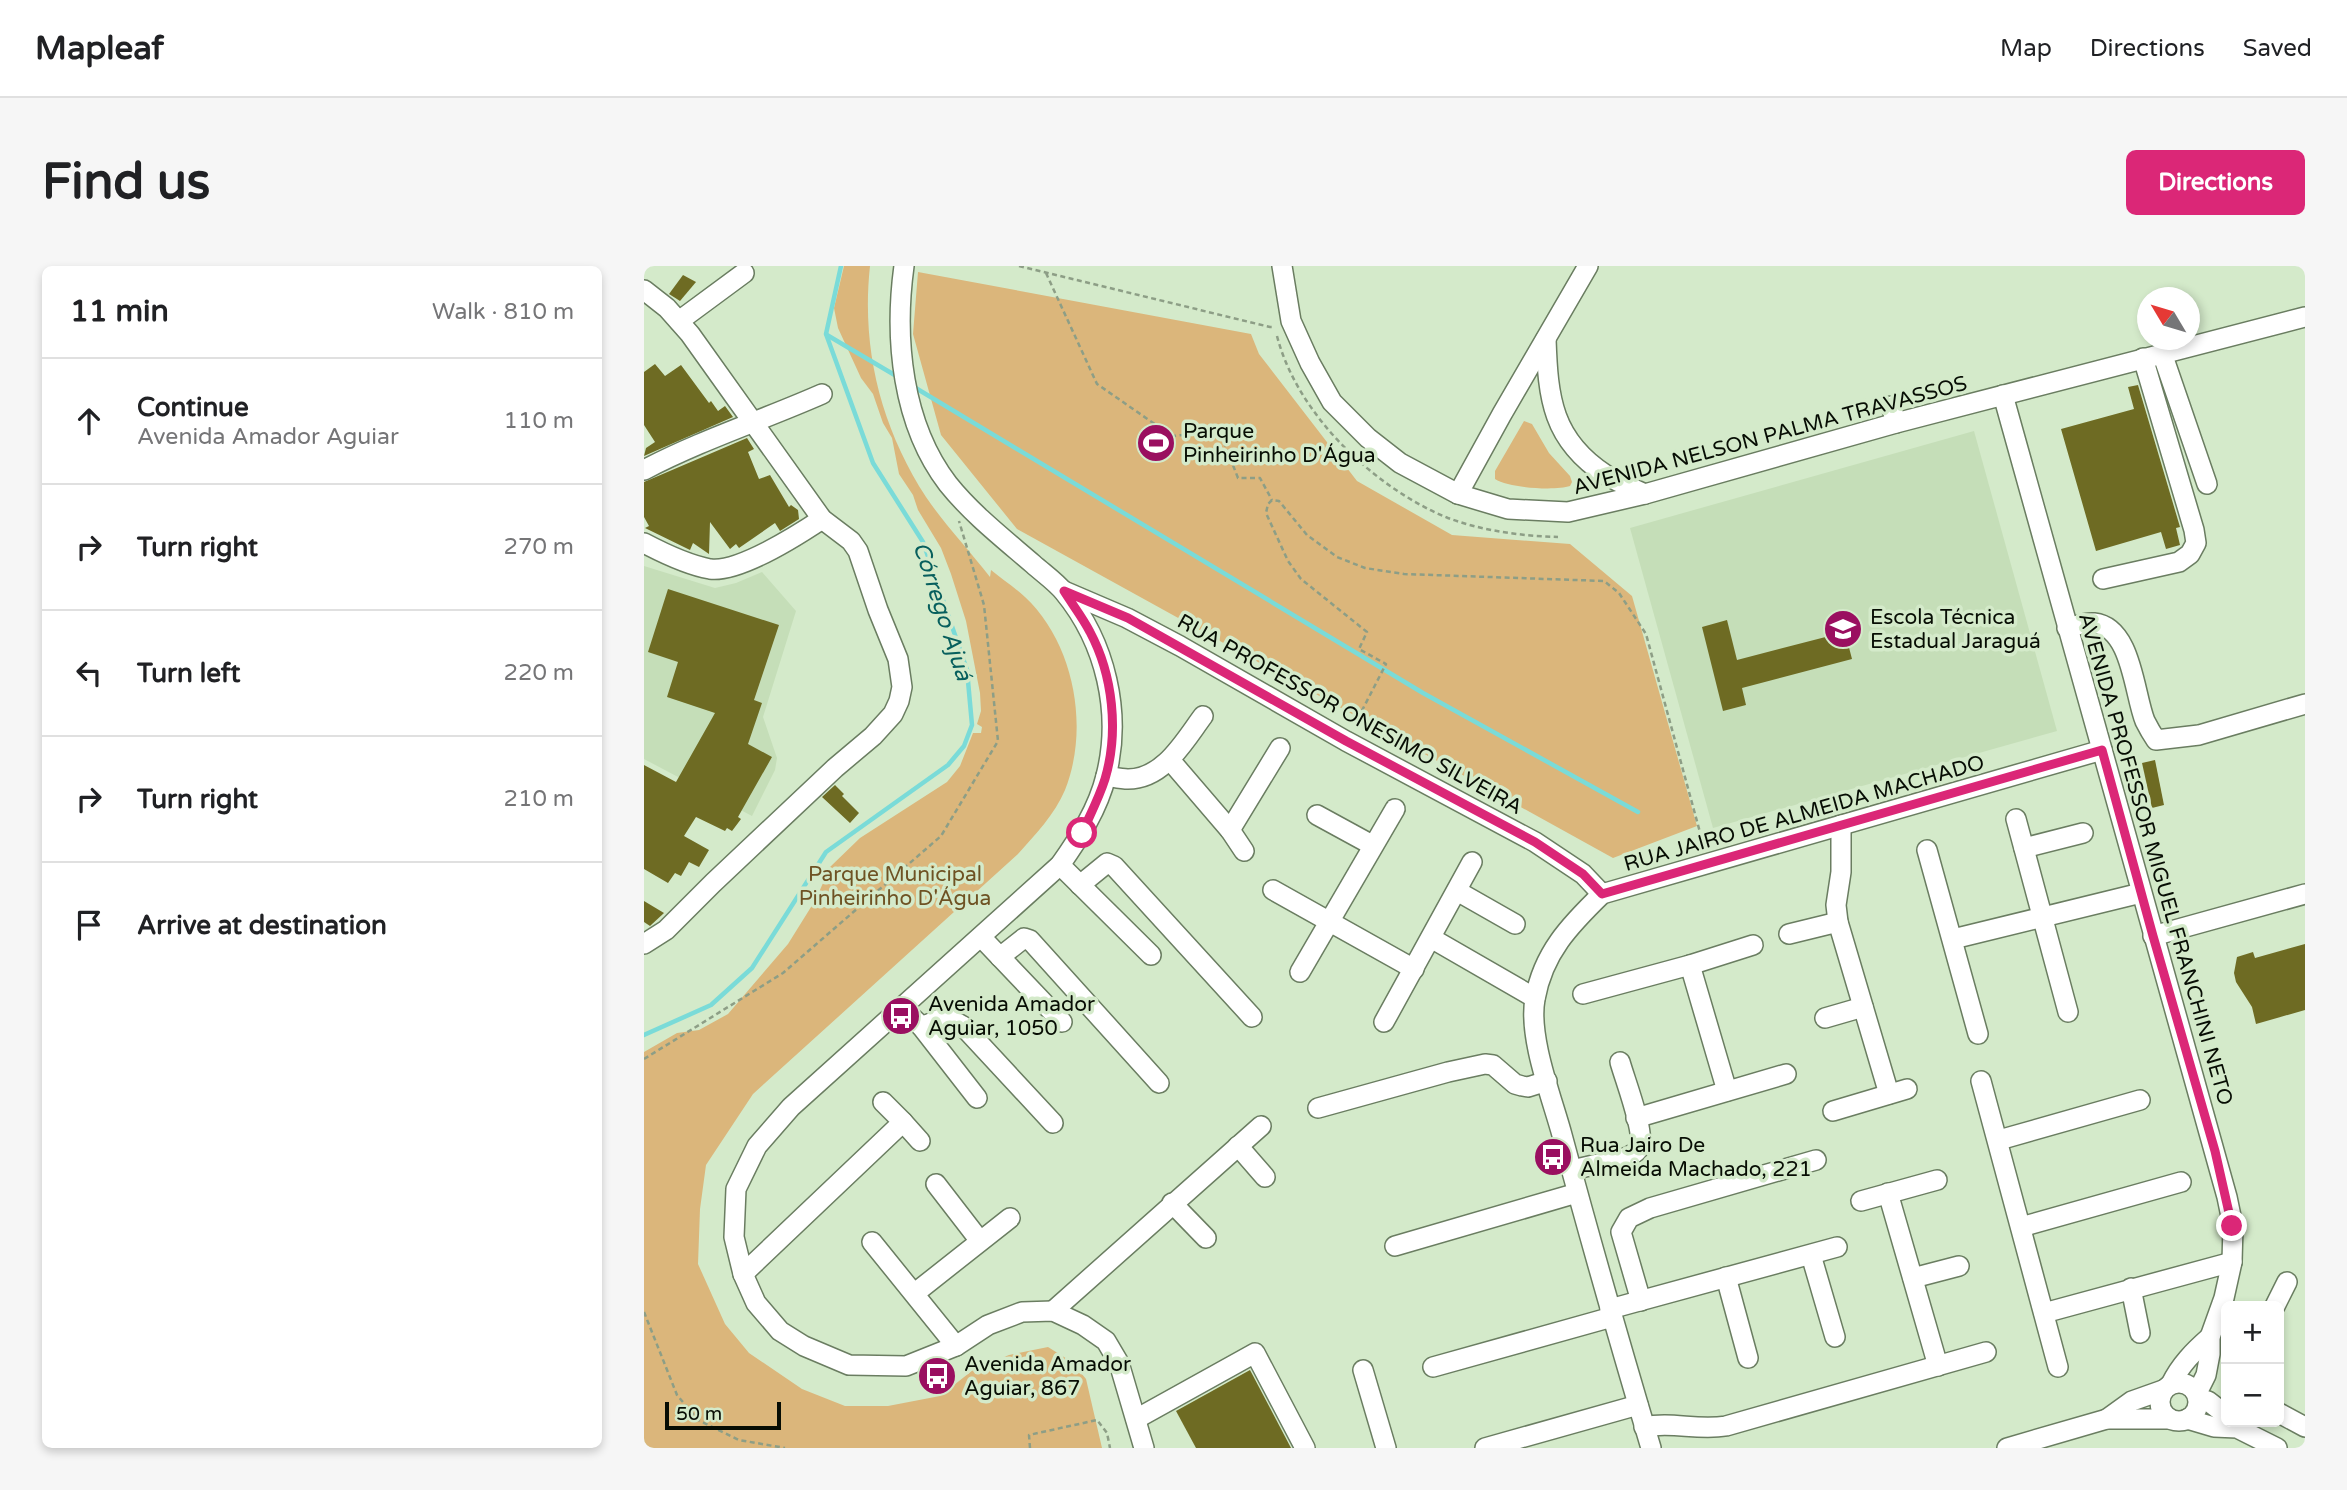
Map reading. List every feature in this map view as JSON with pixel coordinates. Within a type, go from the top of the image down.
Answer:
[{"type":"street","points":[[904,266],[902,365],[909,404],[928,450],[947,483],[975,513],[1064,591],[1090,631],[1102,659],[1110,693],[1113,726],[1106,776],[1082,833],[1060,866],[791,1107],[757,1146],[736,1189],[734,1237],[743,1274],[756,1303],[780,1331],[804,1346],[849,1365],[906,1366],[956,1346],[989,1325],[1022,1312],[1053,1311],[1083,1325],[1106,1341],[1119,1363],[1144,1448]]},
{"type":"street","name":"AVENIDA NELSON PALMA TRAVASSOS","points":[[1282,266],[1291,321],[1310,363],[1327,392],[1349,420],[1400,463],[1458,494],[1508,509],[1569,512],[1645,494],[1893,414],[2003,396],[2305,317]]},
{"type":"street","points":[[1458,494],[1588,266]]},
{"type":"street","points":[[679,321],[744,273]]},
{"type":"street","points":[[644,290],[679,321],[822,519],[851,541],[858,551],[877,610],[898,659],[902,687],[893,714],[873,736],[835,768],[666,930],[644,944]]},
{"type":"street","points":[[1546,338],[1551,402],[1556,418],[1570,441],[1606,474],[1645,494]]},
{"type":"street","points":[[2153,356],[2207,484]]},
{"type":"street","points":[[2103,579],[2179,562],[2190,554],[2196,543],[2153,356]]},
{"type":"street","points":[[644,470],[708,440],[754,424],[822,394]]},
{"type":"street","name":"AVENIDA PROFESSOR MIGUEL FRANCHINI NETO","points":[[2003,396],[2227,1197],[2232,1226],[2232,1262],[2224,1298],[2210,1337]]},
{"type":"street","points":[[644,543],[690,563],[710,569],[724,569],[793,537],[822,519]]},
{"type":"street","name":"RUA PROFESSOR ONESIMO SILVEIRA","points":[[1064,591],[1128,618],[1346,741],[1535,842],[1583,874],[1602,894]]},
{"type":"street","points":[[2067,628],[2097,623],[2109,628],[2119,639],[2128,657],[2145,720],[2156,740],[2210,732],[2305,704]]},
{"type":"street","points":[[1106,776],[1128,779],[1151,773],[1170,760],[1203,716]]},
{"type":"street","points":[[1230,830],[1280,748]]},
{"type":"street","name":"RUA JAIRO DE ALMEIDA MACHADO","points":[[1651,1448],[1577,1193],[1537,1043],[1533,1014],[1535,998],[1542,975],[1558,942],[1575,920],[1602,894],[2102,750]]},
{"type":"street","points":[[1170,760],[1230,830],[1244,851]]},
{"type":"street","points":[[1300,972],[1395,808]]},
{"type":"street","points":[[1317,815],[1372,845]]},
{"type":"street","points":[[2016,819],[2068,1012]]},
{"type":"street","points":[[1833,1111],[1898,1091],[1863,1007],[1838,922],[1836,905],[1841,873],[1841,825]]},
{"type":"street","points":[[2024,848],[2083,834]]},
{"type":"street","points":[[1927,850],[1978,1034]]},
{"type":"street","points":[[1384,1022],[1472,862]]},
{"type":"street","points":[[1080,885],[1107,863],[1114,866],[1252,1017]]},
{"type":"street","points":[[1060,866],[1150,955]]},
{"type":"street","points":[[1273,890],[1414,969]]},
{"type":"street","points":[[1457,891],[1515,923]]},
{"type":"street","points":[[1953,939],[2141,893]]},
{"type":"street","points":[[2153,936],[2305,894]]},
{"type":"street","points":[[1789,934],[1838,922]]},
{"type":"street","points":[[981,936],[1062,1023]]},
{"type":"street","points":[[1000,957],[1024,938],[1030,940],[1159,1083]]},
{"type":"street","points":[[1432,938],[1535,998]]},
{"type":"street","points":[[1583,994],[1753,945]]},
{"type":"street","points":[[1690,965],[1727,1091]]},
{"type":"street","points":[[902,1007],[977,1098]]},
{"type":"street","points":[[1825,1018],[1863,1007]]},
{"type":"street","points":[[920,1026],[937,1018],[947,1017],[963,1026],[1053,1123]]},
{"type":"street","points":[[1572,1170],[1614,1161],[1637,1152],[1640,1136],[1620,1062]]},
{"type":"street","points":[[1318,1108],[1485,1064],[1493,1065],[1515,1084],[1528,1087],[1547,1082]]},
{"type":"street","points":[[1636,1118],[1786,1074]]},
{"type":"street","points":[[1981,1081],[2058,1367]]},
{"type":"street","points":[[1999,1140],[2140,1100]]},
{"type":"street","points":[[883,1102],[920,1141]]},
{"type":"street","points":[[743,1274],[903,1122]]},
{"type":"street","points":[[1053,1311],[1261,1126]]},
{"type":"street","points":[[1238,1146],[1265,1177]]},
{"type":"street","points":[[1641,1301],[1621,1232],[1629,1218],[1650,1209],[1816,1160]]},
{"type":"street","points":[[1861,1200],[1937,1180]]},
{"type":"street","points":[[2021,1227],[2181,1182]]},
{"type":"street","points":[[936,1185],[980,1241]]},
{"type":"street","points":[[1395,1246],[1577,1193]]},
{"type":"street","points":[[1888,1194],[1938,1366]]},
{"type":"street","points":[[1172,1203],[1206,1238]]},
{"type":"street","points":[[915,1293],[1010,1218]]},
{"type":"street","points":[[872,1242],[956,1346]]},
{"type":"street","points":[[1433,1367],[1611,1313],[1641,1301],[1837,1247]]},
{"type":"street","points":[[1811,1255],[1835,1338]]},
{"type":"street","points":[[2044,1313],[2232,1262]]},
{"type":"street","points":[[1913,1278],[1959,1266]]},
{"type":"street","points":[[1726,1277],[1748,1358]]},
{"type":"street","points":[[2278,1301],[2287,1282]]},
{"type":"street","points":[[2132,1288],[2140,1333]]},
{"type":"street","points":[[2210,1337],[2191,1354],[2175,1374],[2160,1401],[2162,1412],[2179,1419],[2214,1427],[2221,1426]]},
{"type":"street","points":[[2197,1396],[2206,1375],[2210,1337]]},
{"type":"street","points":[[1644,1427],[1656,1424],[1710,1429],[1726,1426],[1986,1352]]},
{"type":"street","points":[[1136,1419],[1255,1353],[1305,1448]]},
{"type":"street","points":[[1363,1370],[1386,1448]]},
{"type":"street","points":[[2007,1448],[2107,1419],[2179,1419],[2194,1414],[2198,1407],[2197,1396],[2190,1385],[2181,1382],[2132,1401],[2107,1419]]},
{"type":"street","points":[[2197,1396],[2221,1409]]},
{"type":"street","points":[[1485,1448],[1638,1405]]},
{"type":"street","points":[[2284,1416],[2305,1427]]},
{"type":"street","points":[[2243,1427],[2277,1448]]},
{"type":"path","points":[[1019,266],[1270,327],[1291,321]]},
{"type":"path","points":[[1046,273],[1097,384],[1172,436],[1220,432],[1238,478],[1260,478],[1272,500]]},
{"type":"path","points":[[1346,741],[1386,664],[1359,649],[1367,632],[1301,579],[1288,561],[1266,513],[1272,500],[1279,500],[1307,535],[1336,557],[1365,568],[1404,574],[1604,581],[1619,593],[1646,634],[1708,862]]},
{"type":"path","points":[[644,1059],[783,973],[941,836],[998,741],[984,605],[958,519]]},
{"type":"path","points":[[644,1312],[677,1395],[698,1420],[739,1440],[785,1448]]},
{"type":"path","points":[[1030,1448],[1029,1435],[1097,1420],[1107,1433],[1110,1448]]},
{"type":"shaded area","name":"Escola Técnica Estadual Jaraguá","points":[[1974,431],[2057,731],[1713,828],[1630,528]]},
{"type":"shaded area","points":[[644,566],[715,588],[762,572],[796,611],[763,717],[777,758],[775,770],[752,816],[644,759]]},
{"type":"green space","name":"Parque Municipal Pinheirinho D'Água","points":[[844,266],[870,266],[868,297],[872,357],[886,415],[910,470],[933,507],[990,577],[991,570],[1025,597],[1042,616],[1066,662],[1073,687],[1076,740],[1065,790],[1044,824],[1018,854],[753,1094],[706,1165],[700,1209],[698,1264],[725,1324],[749,1353],[802,1389],[845,1406],[888,1406],[940,1396],[973,1370],[1009,1355],[1048,1347],[1072,1362],[1086,1379],[1102,1448],[644,1448],[644,1052],[677,1033],[699,1030],[728,1014],[788,944],[816,899],[830,867],[860,838],[947,782],[960,766],[973,733],[981,733],[982,727],[977,724],[981,711],[980,693],[966,621],[951,574],[941,548],[899,474],[892,438],[883,423],[873,394],[861,378],[838,328],[834,308]]},
{"type":"green space","name":"Parque Pinheirinho D'Água","points":[[918,272],[1251,334],[1259,354],[1357,481],[1452,535],[1570,544],[1632,596],[1697,826],[1613,858],[1017,529],[941,435],[913,334]]},
{"type":"green space","points":[[1524,421],[1532,424],[1549,453],[1570,476],[1570,486],[1532,488],[1495,479],[1495,471]]},
{"type":"building","points":[[683,275],[696,282],[680,301],[669,294]]},
{"type":"building","points":[[655,364],[665,376],[681,365],[709,403],[711,401],[718,411],[725,406],[733,417],[644,456],[646,448],[655,442],[644,425],[644,372]]},
{"type":"building","points":[[2138,385],[2180,527],[2176,528],[2180,545],[2166,549],[2161,532],[2096,551],[2061,429],[2134,409],[2128,387]]},
{"type":"building","points":[[747,438],[754,449],[748,452],[759,479],[770,475],[789,507],[791,505],[798,510],[799,519],[780,531],[775,523],[739,548],[736,544],[730,549],[710,522],[709,554],[693,543],[690,550],[645,528],[649,526],[644,517],[644,482]]},
{"type":"building","points":[[668,589],[779,625],[754,700],[762,703],[748,744],[772,757],[738,817],[741,819],[732,831],[727,828],[725,831],[696,817],[684,836],[709,850],[699,867],[689,862],[681,876],[675,873],[668,883],[644,869],[644,765],[676,782],[715,713],[667,697],[678,662],[648,652]]},
{"type":"building","points":[[1727,620],[1737,660],[1845,632],[1852,659],[1742,688],[1746,705],[1723,711],[1702,627]]},
{"type":"building","points":[[2155,760],[2164,805],[2152,808],[2142,763]]},
{"type":"building","points":[[835,785],[859,813],[850,823],[822,797]]},
{"type":"building","points":[[644,901],[664,913],[650,926],[644,922]]},
{"type":"building","points":[[2305,944],[2305,1010],[2256,1024],[2252,1007],[2236,982],[2234,973],[2237,957],[2253,952],[2255,958]]},
{"type":"building","points":[[1250,1370],[1291,1448],[1196,1448],[1176,1411]]},
{"type":"waterway","name":"Córrego Ajuá","points":[[644,1035],[711,1005],[752,968],[826,852],[948,765],[964,746],[972,725],[967,670],[923,542],[873,463],[826,334],[841,266]]},
{"type":"waterway","points":[[827,335],[898,377]]},
{"type":"waterway","points":[[914,387],[1423,693],[1638,812]]},
{"type":"place","name":"Parque Pinheirinho D'Água","points":[[1156,443]]},
{"type":"place","name":"Escola Técnica Estadual Jaraguá","points":[[1843,629]]},
{"type":"place","name":"Avenida Amador Aguiar, 1050","points":[[901,1016]]},
{"type":"place","name":"Rua Jairo De Almeida Machado, 221","points":[[1553,1157]]},
{"type":"place","name":"Avenida Amador Aguiar, 867","points":[[937,1376]]},
{"type":"route","points":[[1082,833],[1106,776],[1113,726],[1110,693],[1102,659],[1090,631],[1064,591],[1128,618],[1346,741],[1535,842],[1583,874],[1602,894],[2102,750],[2215,1151],[2232,1226]]}]
